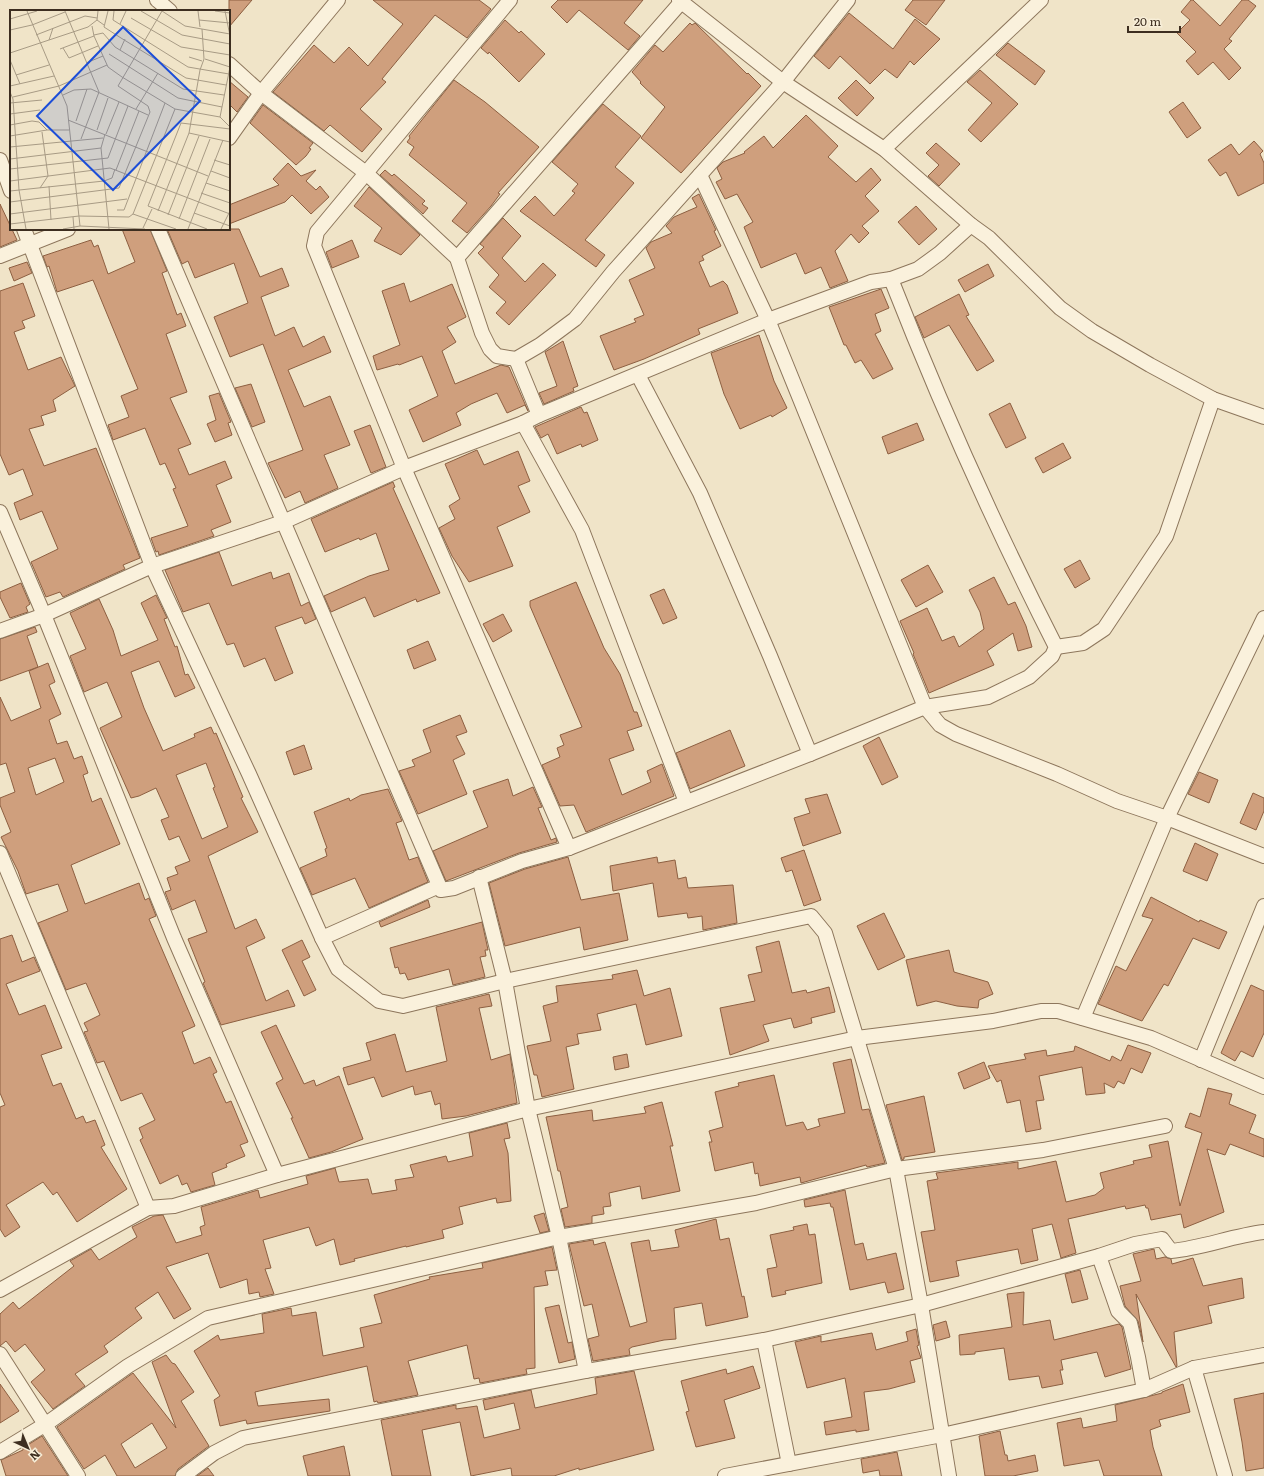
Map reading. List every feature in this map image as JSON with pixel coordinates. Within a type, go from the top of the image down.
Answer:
[{"type":"street","points":[[230,137],[261,93],[338,0]]},
{"type":"street","points":[[510,0],[317,232],[314,246],[404,468],[569,848]]},
{"type":"street","points":[[230,65],[261,93],[366,173],[457,258],[482,334],[490,349],[497,356],[516,359],[540,345],[575,319],[613,272],[784,82],[848,0]]},
{"type":"street","points":[[884,149],[1041,0]]},
{"type":"street","points":[[457,258],[681,1],[784,82],[884,149],[970,225],[989,238],[1060,308],[1092,331],[1150,365],[1213,399],[1264,417]]},
{"type":"street","points":[[0,160],[10,188]]},
{"type":"street","points":[[700,175],[768,320],[925,706],[940,725],[956,734],[1057,774],[1117,801],[1167,818],[1264,856]]},
{"type":"street","points":[[0,631],[44,615],[152,566],[282,522],[404,468],[523,423],[768,320],[871,282],[891,279],[918,269],[940,253],[970,225]]},
{"type":"street","points":[[24,230],[152,566],[249,774],[322,938],[338,969],[380,1001],[403,1006],[504,981],[811,916],[825,933],[843,998],[857,1038],[896,1169],[921,1305],[949,1476]]},
{"type":"street","points":[[0,256],[29,243],[65,230]]},
{"type":"street","points":[[158,230],[282,522],[441,890],[454,888],[522,861],[569,848],[810,754],[925,706],[988,697],[1029,677],[1047,662],[1056,647]]},
{"type":"street","points":[[891,279],[929,375],[995,522],[1056,647]]},
{"type":"street","points":[[516,359],[539,415]]},
{"type":"street","points":[[638,375],[700,493],[770,656],[810,754]]},
{"type":"street","points":[[1056,647],[1083,643],[1104,630],[1166,536],[1213,399]]},
{"type":"street","points":[[523,423],[582,530],[686,802]]},
{"type":"street","points":[[0,512],[44,615],[174,938],[277,1175]]},
{"type":"street","points":[[1083,1018],[1167,818],[1264,618]]},
{"type":"street","points":[[0,853],[148,1208]]},
{"type":"street","points":[[479,877],[504,981],[528,1108],[559,1237],[586,1371]]},
{"type":"street","points":[[322,938],[438,886]]},
{"type":"street","points":[[1201,1060],[1264,906]]},
{"type":"street","points":[[0,1290],[148,1208],[174,1206],[277,1175],[528,1108],[857,1038],[993,1021],[1042,1011],[1058,1011],[1151,1038],[1264,1087]]},
{"type":"street","points":[[0,1452],[46,1424],[128,1366],[208,1318],[559,1237],[756,1203],[896,1169],[1043,1150],[1165,1126]]},
{"type":"street","points":[[183,1476],[214,1453],[243,1438],[586,1371],[764,1340],[921,1305],[1099,1256],[1135,1244],[1162,1239],[1171,1251],[1182,1250],[1240,1235],[1264,1232]]},
{"type":"street","points":[[1099,1256],[1118,1311],[1130,1323],[1144,1390]]},
{"type":"street","points":[[764,1340],[789,1464]]},
{"type":"street","points":[[0,1354],[78,1476]]},
{"type":"street","points":[[724,1476],[942,1435],[1144,1390],[1194,1368],[1264,1355]]},
{"type":"street","points":[[1194,1368],[1225,1476]]},
{"type":"building","points":[[229,0],[252,0],[230,26]]},
{"type":"building","points":[[373,0],[479,0],[491,9],[467,38],[435,15],[382,79],[386,82],[360,109],[382,129],[362,152],[330,125],[324,131],[273,92],[314,45],[334,63],[349,47],[368,66],[403,24]]},
{"type":"building","points":[[558,0],[643,0],[624,23],[640,36],[628,50],[579,10],[567,23],[551,7]]},
{"type":"building","points":[[913,0],[945,0],[926,25],[905,10]]},
{"type":"building","points":[[1191,0],[1193,0],[1220,26],[1242,0],[1248,0],[1256,6],[1229,39],[1232,41],[1224,49],[1241,68],[1229,80],[1213,62],[1198,75],[1186,61],[1196,52],[1177,33],[1190,20],[1181,12]]},
{"type":"building","points":[[849,13],[893,49],[915,19],[940,39],[914,65],[910,61],[897,78],[885,69],[870,84],[840,56],[829,69],[814,56]]},
{"type":"building","points":[[505,20],[519,33],[521,31],[545,54],[519,82],[489,52],[488,54],[481,48]]},
{"type":"building","points":[[690,23],[692,25],[695,23],[761,86],[681,173],[641,138],[665,107],[640,83],[641,82],[632,72],[655,45],[663,52]]},
{"type":"building","points":[[1008,43],[1045,71],[1035,85],[996,55]]},
{"type":"building","points":[[980,70],[1018,104],[981,142],[968,130],[992,103],[967,82]]},
{"type":"building","points":[[454,80],[485,102],[539,147],[498,193],[500,194],[491,206],[467,233],[452,221],[467,203],[409,155],[414,147],[407,142],[410,138],[409,136]]},
{"type":"building","points":[[856,80],[874,98],[857,116],[838,98]]},
{"type":"building","points":[[230,82],[248,97],[237,112],[230,105]]},
{"type":"building","points":[[1183,102],[1201,128],[1187,138],[1169,112]]},
{"type":"building","points":[[603,104],[641,136],[615,167],[634,183],[585,240],[605,255],[596,267],[520,211],[535,196],[554,216],[575,193],[572,191],[578,184],[552,162]]},
{"type":"building","points":[[263,105],[313,143],[306,156],[296,165],[250,123]]},
{"type":"building","points":[[806,115],[838,146],[828,157],[856,182],[871,168],[881,180],[865,196],[879,211],[862,226],[869,233],[859,243],[851,234],[835,251],[848,281],[830,288],[821,267],[805,274],[796,253],[761,268],[744,227],[753,222],[737,194],[725,199],[716,182],[722,179],[717,168],[723,162],[745,153],[744,152],[764,136],[773,148]]},
{"type":"building","points":[[1254,141],[1263,151],[1260,154],[1264,163],[1264,183],[1238,196],[1226,172],[1220,176],[1208,160],[1231,144],[1239,155]]},
{"type":"building","points":[[936,143],[960,164],[939,186],[928,176],[939,165],[926,153]]},
{"type":"building","points":[[288,163],[301,176],[316,170],[306,181],[316,190],[320,186],[329,197],[311,214],[292,195],[285,202],[230,224],[230,205],[279,185],[273,179]]},
{"type":"building","points":[[385,170],[392,176],[394,174],[425,201],[422,204],[428,208],[423,214],[380,175]]},
{"type":"building","points":[[369,187],[420,235],[401,255],[374,241],[382,228],[354,206]]},
{"type":"building","points":[[699,194],[716,230],[714,231],[721,246],[702,256],[704,260],[699,262],[710,287],[723,281],[727,285],[738,313],[698,329],[700,334],[644,359],[614,370],[600,336],[636,322],[634,319],[644,315],[629,280],[655,268],[646,248],[651,242],[672,233],[666,226],[674,217],[697,207],[692,198]]},
{"type":"building","points":[[0,204],[10,225],[10,230],[12,230],[17,240],[0,247]]},
{"type":"building","points":[[916,206],[937,229],[919,245],[898,222]]},
{"type":"building","points":[[503,218],[521,236],[502,258],[525,282],[543,263],[556,275],[509,325],[496,313],[506,302],[489,287],[499,275],[478,253],[484,247],[480,244]]},
{"type":"building","points":[[239,229],[260,277],[282,268],[289,286],[261,297],[275,336],[294,327],[303,347],[324,336],[331,352],[288,370],[304,407],[330,396],[350,445],[324,455],[338,488],[305,503],[300,491],[285,498],[268,463],[303,450],[263,344],[230,357],[214,317],[248,303],[234,263],[195,278],[188,261],[182,264],[167,230]]},
{"type":"building","points":[[122,230],[150,230],[167,271],[162,273],[177,315],[181,313],[186,326],[166,334],[187,392],[170,398],[191,444],[178,449],[189,475],[225,461],[232,478],[216,485],[231,522],[211,530],[214,536],[159,555],[158,551],[156,552],[151,538],[188,526],[173,489],[176,488],[165,463],[160,465],[145,428],[113,440],[108,425],[129,417],[121,396],[138,389],[93,280],[57,292],[49,266],[47,267],[43,256],[91,240],[94,247],[98,245],[108,274],[135,262]]},
{"type":"building","points":[[352,240],[359,257],[332,268],[326,252]]},
{"type":"building","points":[[27,262],[32,273],[14,281],[9,268]]},
{"type":"building","points":[[988,264],[994,276],[965,292],[958,280]]},
{"type":"building","points":[[23,283],[35,316],[22,321],[25,328],[14,332],[28,370],[61,357],[75,386],[53,400],[56,411],[41,416],[44,425],[29,429],[44,466],[96,448],[140,558],[123,565],[125,569],[63,597],[60,592],[46,597],[31,562],[58,549],[42,511],[20,520],[14,503],[33,495],[23,469],[9,475],[0,454],[0,291]]},
{"type":"building","points":[[404,283],[410,302],[452,284],[466,317],[447,327],[456,342],[442,351],[455,384],[501,365],[509,367],[528,411],[525,405],[507,413],[497,393],[471,404],[456,413],[461,425],[423,442],[409,410],[438,396],[422,356],[399,365],[377,370],[373,356],[400,345],[382,291]]},
{"type":"building","points":[[881,289],[889,308],[875,314],[881,331],[875,334],[893,369],[873,379],[861,360],[855,363],[846,345],[844,345],[829,307]]},
{"type":"building","points":[[959,294],[969,315],[966,316],[994,361],[977,371],[949,325],[924,338],[915,317]]},
{"type":"building","points":[[759,335],[774,381],[787,408],[772,417],[771,415],[740,429],[724,394],[711,353]]},
{"type":"building","points":[[563,341],[578,386],[573,388],[574,391],[544,404],[539,393],[557,386],[545,352]]},
{"type":"building","points":[[251,384],[265,422],[252,427],[235,388]]},
{"type":"building","points":[[219,393],[231,422],[228,423],[232,435],[215,442],[207,424],[216,420],[209,396]]},
{"type":"building","points":[[1010,403],[1026,438],[1006,448],[989,414]]},
{"type":"building","points":[[581,407],[584,413],[587,412],[598,440],[582,447],[581,444],[557,454],[548,434],[541,438],[535,427]]},
{"type":"building","points":[[917,423],[924,440],[888,454],[882,437]]},
{"type":"building","points":[[370,425],[386,467],[371,473],[354,431]]},
{"type":"building","points":[[1063,443],[1071,458],[1043,473],[1035,458]]},
{"type":"building","points":[[477,450],[484,465],[518,451],[530,481],[518,486],[530,512],[497,527],[513,566],[469,582],[452,556],[439,528],[455,519],[449,506],[460,499],[445,464]]},
{"type":"building","points":[[393,482],[395,487],[393,488],[440,593],[417,602],[416,599],[374,617],[365,597],[331,612],[324,596],[369,576],[389,570],[376,533],[360,540],[359,538],[325,552],[311,519]]},
{"type":"building","points":[[219,552],[232,586],[271,572],[273,579],[289,573],[301,606],[309,602],[316,619],[305,624],[302,617],[275,627],[293,673],[275,681],[265,658],[244,667],[234,643],[227,645],[209,603],[183,612],[165,570]]},
{"type":"building","points":[[1080,560],[1090,579],[1075,588],[1064,569]]},
{"type":"building","points":[[928,565],[943,592],[916,607],[901,580]]},
{"type":"building","points":[[994,577],[1008,605],[1015,602],[1026,626],[1032,647],[1018,651],[1013,633],[987,651],[994,665],[929,693],[900,621],[927,608],[942,641],[954,636],[959,647],[984,629],[980,612],[969,590]]},
{"type":"building","points":[[576,582],[604,648],[620,674],[634,712],[637,712],[642,726],[627,731],[634,750],[609,759],[622,795],[651,782],[647,771],[662,764],[674,796],[586,832],[574,805],[560,806],[542,765],[560,757],[557,748],[564,745],[560,735],[582,727],[530,606],[530,601]]},
{"type":"building","points":[[21,583],[30,604],[26,607],[28,612],[10,618],[0,597],[0,592]]},
{"type":"building","points":[[664,589],[677,618],[663,624],[650,595]]},
{"type":"building","points":[[156,595],[167,618],[164,619],[175,647],[177,646],[185,675],[188,674],[195,688],[175,697],[159,661],[131,672],[144,708],[163,751],[195,737],[194,734],[211,727],[214,734],[216,733],[243,797],[241,798],[258,832],[208,856],[235,929],[256,919],[265,938],[246,947],[266,1001],[288,990],[295,1006],[221,1025],[203,983],[205,982],[188,939],[207,932],[195,900],[172,910],[165,892],[171,890],[167,878],[178,874],[175,867],[190,861],[179,836],[169,840],[161,820],[169,817],[156,788],[131,798],[100,728],[122,717],[107,682],[84,692],[70,656],[86,649],[70,613],[99,599],[113,630],[121,656],[158,640],[141,603]],"holes":[[[206,763],[215,787],[213,788],[228,827],[202,839],[176,775]]]},
{"type":"building","points":[[503,614],[512,631],[493,642],[483,624]]},
{"type":"building","points":[[35,627],[37,632],[27,636],[38,667],[0,681],[0,639]]},
{"type":"building","points":[[428,641],[436,660],[414,669],[407,650]]},
{"type":"building","points":[[48,663],[55,682],[49,685],[61,714],[49,720],[57,744],[67,741],[74,759],[82,756],[88,773],[83,775],[92,802],[101,798],[120,844],[71,865],[85,904],[139,883],[145,900],[149,898],[156,916],[149,919],[195,1026],[182,1032],[194,1064],[210,1057],[217,1072],[213,1074],[226,1103],[231,1101],[248,1142],[240,1145],[245,1156],[226,1164],[227,1167],[212,1173],[215,1185],[191,1192],[187,1183],[182,1185],[178,1175],[160,1184],[140,1140],[143,1138],[139,1128],[155,1120],[142,1093],[121,1101],[104,1061],[97,1063],[84,1032],[88,1031],[84,1023],[100,1015],[86,983],[66,990],[38,923],[68,911],[58,884],[26,894],[18,871],[1,837],[11,832],[0,805],[0,798],[15,792],[6,763],[0,765],[0,697],[11,721],[41,708],[29,671]],"holes":[[[55,758],[64,782],[36,795],[28,768]]]},
{"type":"building","points":[[460,715],[467,732],[456,736],[465,754],[453,760],[467,794],[418,814],[399,771],[415,766],[412,760],[431,752],[423,730]]},
{"type":"building","points":[[730,730],[745,766],[690,789],[676,753]]},
{"type":"building","points":[[879,737],[898,777],[882,785],[863,746]]},
{"type":"building","points":[[304,745],[312,769],[294,775],[286,752]]},
{"type":"building","points":[[1199,772],[1218,780],[1209,803],[1188,794]]},
{"type":"building","points":[[508,779],[513,796],[533,787],[542,807],[538,808],[551,840],[556,838],[557,842],[519,853],[446,881],[433,851],[488,827],[473,791]]},
{"type":"building","points":[[388,789],[402,821],[396,823],[409,860],[418,857],[428,882],[369,908],[355,878],[312,895],[300,868],[327,856],[325,849],[327,848],[314,812],[349,798],[350,801],[361,795]]},
{"type":"building","points":[[1253,793],[1264,798],[1264,811],[1256,830],[1240,823]]},
{"type":"building","points":[[827,794],[841,833],[803,846],[794,818],[810,813],[805,799]]},
{"type":"building","points":[[1195,843],[1218,854],[1207,881],[1183,871]]},
{"type":"building","points":[[804,850],[821,900],[804,906],[792,870],[786,872],[781,858]]},
{"type":"building","points":[[568,857],[581,900],[619,893],[628,940],[584,950],[580,927],[505,946],[489,883],[525,869]]},
{"type":"building","points":[[657,857],[658,863],[675,860],[678,879],[686,877],[688,888],[733,885],[737,923],[703,930],[702,916],[688,918],[687,913],[658,917],[653,883],[613,891],[610,866]]},
{"type":"building","points":[[1151,897],[1199,922],[1200,920],[1227,932],[1219,949],[1193,938],[1168,986],[1164,984],[1142,1021],[1098,1004],[1116,966],[1126,971],[1153,919],[1142,916]]},
{"type":"building","points":[[428,900],[430,907],[381,927],[379,922]]},
{"type":"building","points":[[884,913],[905,957],[878,970],[857,926]]},
{"type":"building","points":[[482,922],[488,950],[485,950],[486,956],[480,957],[485,977],[453,985],[449,969],[408,980],[405,973],[400,974],[398,967],[395,968],[390,948]]},
{"type":"building","points":[[12,935],[22,962],[34,957],[40,971],[6,984],[19,1015],[45,1005],[62,1048],[41,1055],[53,1086],[61,1083],[76,1119],[83,1116],[86,1123],[95,1120],[105,1145],[101,1147],[127,1189],[77,1222],[57,1192],[53,1195],[43,1182],[6,1205],[20,1227],[5,1237],[0,1229],[0,1107],[5,1105],[0,1093],[0,939]]},
{"type":"building","points":[[302,940],[310,957],[302,961],[316,990],[304,996],[282,950]]},
{"type":"building","points":[[779,941],[792,993],[806,990],[807,993],[829,987],[835,1012],[811,1018],[812,1023],[794,1028],[791,1018],[763,1025],[769,1041],[730,1055],[720,1008],[755,1001],[748,975],[762,972],[756,947]]},
{"type":"building","points":[[949,950],[954,972],[988,982],[993,994],[979,1000],[978,1008],[957,1006],[936,1001],[917,1006],[906,960]]},
{"type":"building","points":[[637,970],[644,996],[670,988],[682,1036],[646,1045],[636,1004],[597,1014],[601,1030],[577,1034],[579,1044],[566,1047],[574,1089],[542,1097],[537,1075],[534,1075],[527,1046],[551,1041],[543,1006],[558,1002],[556,986],[613,979],[612,975]]},
{"type":"building","points":[[1251,985],[1264,991],[1264,1033],[1253,1057],[1241,1051],[1235,1061],[1221,1053]]},
{"type":"building","points":[[489,994],[492,1006],[479,1008],[491,1060],[510,1054],[517,1103],[466,1116],[442,1119],[440,1103],[435,1105],[431,1091],[415,1095],[413,1086],[382,1097],[374,1077],[348,1085],[343,1068],[371,1060],[366,1043],[395,1034],[406,1072],[447,1061],[436,1007]]},
{"type":"building","points":[[276,1025],[304,1084],[314,1080],[316,1086],[339,1076],[363,1139],[331,1152],[309,1158],[291,1118],[293,1118],[276,1083],[283,1079],[261,1032]]},
{"type":"building","points":[[1128,1045],[1151,1053],[1142,1073],[1131,1068],[1124,1084],[1118,1081],[1114,1088],[1104,1083],[1105,1093],[1086,1095],[1082,1067],[1039,1076],[1044,1100],[1036,1101],[1041,1129],[1026,1132],[1020,1100],[1007,1103],[1001,1080],[997,1082],[988,1066],[1026,1059],[1024,1054],[1046,1050],[1047,1056],[1074,1051],[1075,1046],[1110,1061],[1112,1056],[1121,1061]]},
{"type":"building","points":[[627,1054],[629,1067],[615,1070],[613,1057]]},
{"type":"building","points":[[851,1059],[862,1110],[869,1109],[885,1163],[867,1167],[866,1165],[801,1183],[800,1177],[760,1186],[758,1173],[755,1174],[753,1162],[715,1171],[709,1142],[712,1142],[709,1131],[723,1127],[715,1092],[739,1086],[738,1083],[774,1075],[786,1126],[803,1122],[807,1130],[820,1126],[818,1119],[845,1113],[833,1063]]},
{"type":"building","points":[[984,1062],[990,1078],[964,1089],[958,1073]]},
{"type":"building","points":[[1208,1088],[1232,1094],[1229,1104],[1256,1115],[1249,1133],[1264,1139],[1264,1157],[1230,1144],[1225,1155],[1207,1149],[1224,1212],[1184,1228],[1181,1214],[1151,1220],[1148,1208],[1146,1208],[1145,1205],[1126,1209],[1125,1206],[1068,1219],[1076,1253],[1061,1258],[1052,1224],[1032,1229],[1038,1260],[1021,1264],[1018,1249],[956,1261],[959,1276],[930,1282],[921,1232],[935,1230],[927,1181],[938,1179],[936,1173],[1018,1162],[1018,1169],[1056,1161],[1066,1202],[1095,1195],[1104,1188],[1100,1173],[1134,1164],[1133,1161],[1152,1157],[1149,1145],[1168,1141],[1180,1206],[1202,1133],[1185,1127],[1190,1113],[1200,1117]]},
{"type":"building","points":[[924,1096],[935,1152],[904,1157],[902,1160],[886,1105]]},
{"type":"building","points":[[662,1102],[673,1146],[670,1146],[680,1191],[642,1199],[640,1186],[609,1193],[611,1206],[603,1207],[604,1214],[592,1216],[592,1223],[565,1227],[561,1209],[568,1207],[546,1117],[592,1110],[593,1121],[646,1113],[644,1107]]},
{"type":"building","points":[[507,1123],[510,1138],[504,1139],[508,1153],[511,1201],[497,1203],[496,1198],[459,1207],[463,1224],[442,1230],[444,1238],[354,1259],[355,1261],[340,1265],[334,1239],[316,1246],[309,1227],[263,1240],[271,1268],[265,1269],[274,1294],[260,1297],[259,1292],[249,1294],[247,1279],[220,1288],[208,1253],[166,1267],[191,1309],[174,1319],[158,1292],[135,1308],[142,1318],[104,1346],[108,1352],[75,1374],[85,1386],[53,1409],[31,1382],[45,1370],[25,1344],[15,1352],[6,1341],[0,1346],[0,1314],[13,1302],[19,1309],[74,1266],[70,1261],[91,1249],[99,1260],[137,1237],[132,1227],[154,1216],[163,1215],[176,1243],[202,1235],[200,1227],[205,1225],[201,1207],[258,1190],[260,1198],[308,1184],[306,1176],[335,1168],[339,1182],[368,1179],[372,1194],[397,1190],[395,1180],[414,1177],[410,1165],[446,1156],[448,1162],[473,1156],[469,1133]]},
{"type":"building","points":[[845,1190],[855,1245],[863,1243],[867,1260],[896,1253],[904,1289],[888,1293],[885,1282],[850,1290],[833,1207],[831,1207],[830,1203],[805,1207],[804,1200]]},
{"type":"building","points":[[544,1213],[549,1231],[540,1233],[534,1216]]},
{"type":"building","points":[[716,1219],[720,1240],[729,1238],[748,1317],[706,1326],[702,1303],[674,1308],[676,1339],[632,1347],[629,1349],[630,1355],[593,1361],[588,1339],[599,1336],[592,1304],[584,1306],[569,1244],[593,1240],[594,1245],[605,1242],[630,1327],[647,1322],[631,1243],[649,1240],[651,1251],[679,1247],[675,1230]]},
{"type":"building","points":[[807,1224],[809,1235],[815,1234],[822,1283],[785,1291],[786,1294],[772,1297],[767,1269],[777,1267],[770,1235],[794,1230],[793,1227]]},
{"type":"building","points":[[552,1247],[557,1270],[545,1271],[548,1285],[534,1287],[535,1368],[526,1369],[527,1374],[480,1383],[479,1378],[474,1379],[467,1345],[408,1361],[418,1395],[378,1403],[377,1401],[374,1402],[367,1366],[255,1392],[258,1406],[329,1399],[330,1411],[247,1424],[246,1420],[220,1426],[214,1400],[220,1396],[194,1351],[218,1335],[220,1340],[264,1333],[262,1314],[291,1308],[292,1316],[316,1312],[323,1356],[364,1347],[360,1328],[382,1323],[374,1295],[430,1279],[429,1277],[483,1268],[482,1263]]},
{"type":"building","points":[[1154,1249],[1156,1259],[1165,1257],[1171,1259],[1172,1264],[1193,1258],[1203,1286],[1242,1278],[1244,1298],[1208,1306],[1212,1323],[1174,1332],[1176,1367],[1136,1294],[1143,1342],[1138,1321],[1125,1306],[1120,1286],[1141,1281],[1133,1254]]},
{"type":"building","points":[[1080,1270],[1088,1299],[1072,1303],[1065,1274]]},
{"type":"building","points":[[1024,1292],[1023,1325],[1050,1320],[1054,1340],[1119,1324],[1122,1327],[1131,1369],[1105,1377],[1097,1352],[1061,1360],[1063,1370],[1060,1370],[1063,1384],[1042,1388],[1039,1376],[1009,1380],[1004,1348],[975,1352],[975,1354],[960,1355],[959,1335],[1012,1327],[1007,1294]]},
{"type":"building","points":[[559,1305],[568,1343],[572,1342],[575,1359],[559,1363],[545,1308]]},
{"type":"building","points":[[946,1321],[950,1337],[936,1341],[933,1325]]},
{"type":"building","points":[[916,1329],[919,1345],[917,1346],[921,1358],[910,1361],[915,1382],[889,1389],[864,1392],[869,1430],[856,1432],[856,1430],[826,1435],[824,1422],[852,1417],[845,1378],[807,1388],[795,1342],[821,1336],[821,1342],[872,1333],[876,1350],[908,1341],[906,1332]]},
{"type":"building","points":[[166,1355],[172,1363],[175,1364],[194,1392],[181,1401],[209,1446],[178,1469],[175,1476],[117,1476],[105,1455],[84,1469],[57,1427],[133,1373],[176,1428],[152,1362]],"holes":[[[152,1423],[167,1448],[135,1468],[121,1444]]]},
{"type":"building","points":[[753,1366],[760,1388],[724,1400],[735,1438],[696,1447],[686,1412],[689,1411],[681,1381],[726,1369],[727,1374]]},
{"type":"building","points":[[634,1371],[654,1450],[579,1470],[579,1468],[554,1476],[512,1476],[511,1468],[471,1476],[460,1422],[422,1430],[431,1476],[392,1476],[381,1420],[456,1405],[456,1409],[477,1406],[484,1438],[520,1429],[514,1403],[485,1410],[483,1400],[531,1390],[535,1408],[597,1394],[595,1378]]},
{"type":"building","points":[[0,1384],[19,1411],[0,1423]]},
{"type":"building","points":[[1183,1384],[1190,1412],[1159,1420],[1161,1426],[1150,1430],[1153,1447],[1162,1476],[1104,1476],[1099,1460],[1064,1466],[1057,1423],[1081,1418],[1083,1428],[1117,1421],[1115,1405],[1162,1393]]},
{"type":"building","points":[[1264,1393],[1264,1468],[1246,1471],[1234,1399]]},
{"type":"building","points":[[1000,1431],[1005,1455],[1007,1455],[1008,1461],[1035,1455],[1038,1471],[1013,1476],[985,1476],[979,1436]]},
{"type":"building","points":[[42,1436],[68,1476],[6,1476],[1,1460],[23,1450],[23,1448]]},
{"type":"building","points":[[344,1446],[350,1476],[308,1476],[303,1456]]},
{"type":"building","points":[[897,1452],[902,1476],[880,1476],[879,1470],[863,1473],[861,1459]]},
{"type":"building","points":[[208,1468],[214,1476],[197,1476]]}]
